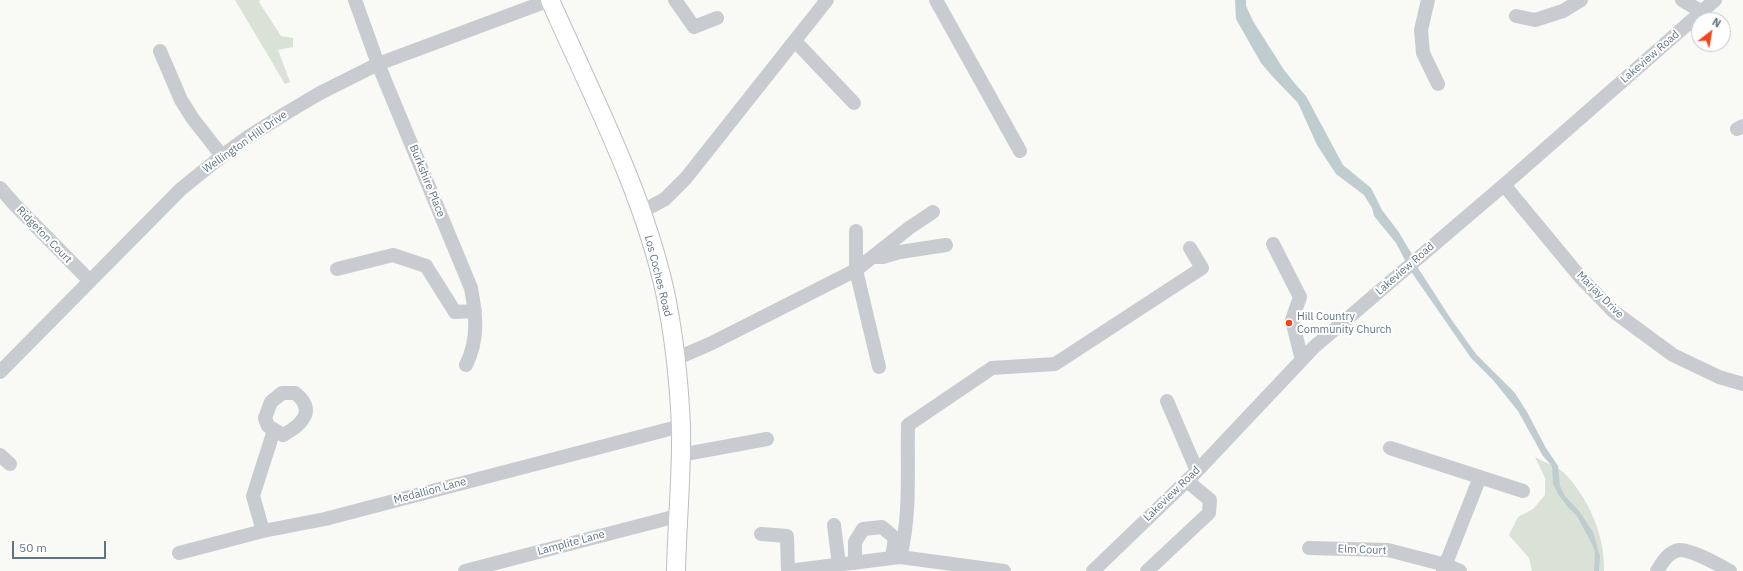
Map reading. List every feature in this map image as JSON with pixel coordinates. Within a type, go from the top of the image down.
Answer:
[{"type":"main road","name":"Los Coches Road","points":[[550,0],[611,139],[641,212],[665,292],[675,359],[680,426],[676,571]]},
{"type":"street","name":"Burkshire Place","points":[[355,0],[378,64],[471,288],[475,311],[475,341],[466,365]]},
{"type":"street","name":"Wellington Hill Drive","points":[[0,372],[181,189],[222,156],[283,115],[320,93],[378,64],[550,0]]},
{"type":"street","points":[[675,0],[694,27],[717,18]]},
{"type":"street","points":[[641,212],[665,199],[686,178],[827,0]]},
{"type":"street","points":[[936,0],[1020,151]]},
{"type":"street","points":[[1428,0],[1421,30],[1423,53],[1438,84]]},
{"type":"street","points":[[1516,16],[1535,20],[1563,11],[1581,0]]},
{"type":"street","points":[[1682,0],[1702,12]]},
{"type":"street","name":"Lakeview Road","points":[[1702,12],[1715,0]]},
{"type":"street","name":"Lakeview Road","points":[[1093,571],[1192,476],[1314,348],[1691,22]]},
{"type":"street","points":[[795,41],[854,103]]},
{"type":"street","points":[[160,51],[181,100],[193,119],[222,156]]},
{"type":"street","name":"Marjay Drive","points":[[1504,185],[1581,278],[1613,311],[1673,355],[1719,377],[1743,384]]},
{"type":"street","name":"Ridgeton Court","points":[[0,188],[90,281]]},
{"type":"street","points":[[675,359],[712,343],[856,270],[909,228],[933,212]]},
{"type":"street","points":[[856,231],[856,270],[880,367]]},
{"type":"street","points":[[1273,244],[1300,297],[1292,320],[1302,360]]},
{"type":"street","points":[[870,258],[883,257],[900,252],[946,245]]},
{"type":"street","points":[[896,558],[904,540],[908,425],[992,368],[1055,364],[1202,268],[1190,248]]},
{"type":"street","points":[[337,269],[393,255],[426,266],[455,312],[475,311]]},
{"type":"street","points":[[1147,571],[1210,513],[1210,500],[1192,476],[1167,401]]},
{"type":"street","name":"Medallion Lane","points":[[179,553],[263,530],[325,519],[680,426]]},
{"type":"street","points":[[263,530],[253,496],[274,430]]},
{"type":"street","points":[[680,455],[767,440]]},
{"type":"street","points":[[1390,448],[1523,491]]},
{"type":"street","points":[[1445,568],[1480,477]]},
{"type":"street","name":"Lamplite Lane","points":[[465,571],[677,516]]},
{"type":"street","points":[[834,525],[839,565]]},
{"type":"street","points":[[855,563],[855,542],[863,529],[882,527],[895,538],[896,558]]},
{"type":"street","points":[[761,534],[787,536],[788,571],[896,558],[1004,571]]},
{"type":"street","name":"Elm Court","points":[[1309,548],[1388,550],[1445,568],[1460,571]]},
{"type":"street","points":[[1660,566],[1671,553],[1679,550],[1688,552],[1730,571]]},
{"type":"shaded area","points":[[235,0],[260,0],[259,2],[281,36],[293,38],[293,47],[278,50],[290,82],[285,84]]},
{"type":"shaded area","points":[[1235,0],[1246,0],[1246,6],[1253,21],[1284,70],[1306,96],[1343,165],[1371,188],[1382,210],[1398,231],[1413,256],[1406,262],[1396,243],[1374,216],[1372,208],[1364,195],[1336,174],[1317,145],[1298,103],[1261,63],[1236,19]]},
{"type":"shaded area","points":[[1416,265],[1476,354],[1515,393],[1527,412],[1546,448],[1558,466],[1560,486],[1565,496],[1579,511],[1593,532],[1600,556],[1599,571],[1594,571],[1595,552],[1592,544],[1577,516],[1558,494],[1553,484],[1552,466],[1543,456],[1518,411],[1493,380],[1471,358],[1410,270]]},
{"type":"shaded area","points":[[1535,457],[1554,466],[1564,473],[1581,494],[1594,518],[1602,544],[1604,571],[1532,571],[1529,558],[1509,535],[1518,517],[1533,509],[1545,495],[1545,478]]},
{"type":"place","name":"Hill Country Community Church","points":[[1289,323]]}]
